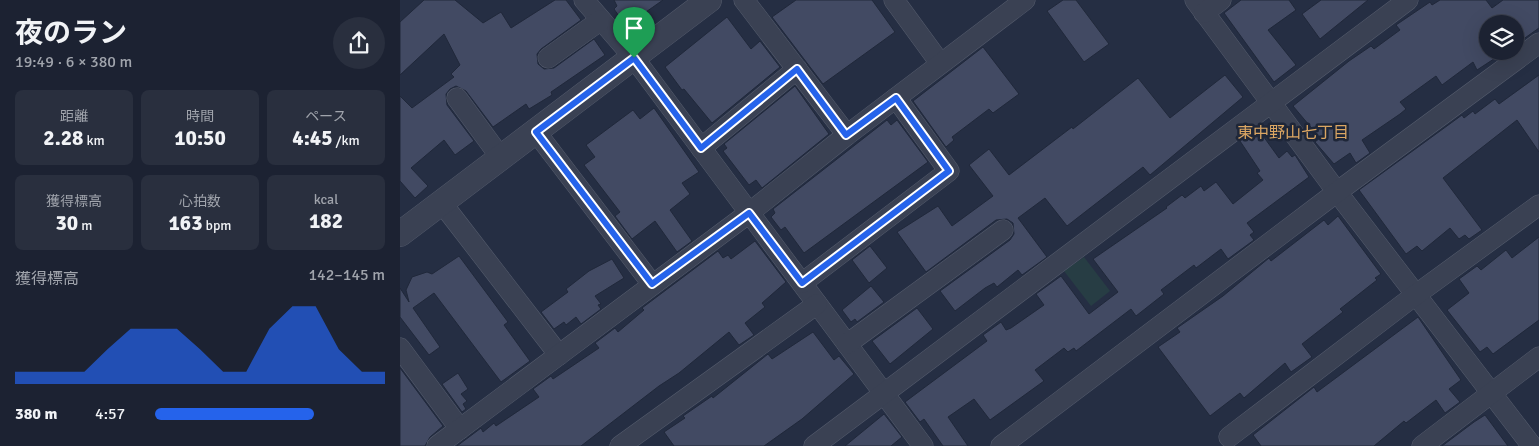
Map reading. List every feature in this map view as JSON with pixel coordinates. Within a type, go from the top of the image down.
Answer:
[{"type":"street","points":[[584,0],[634,58],[923,446]]},
{"type":"street","points":[[400,234],[709,0]]},
{"type":"street","points":[[744,0],[846,135]]},
{"type":"street","points":[[894,0],[940,64]]},
{"type":"street","points":[[437,446],[749,213],[846,135],[1026,0]]},
{"type":"street","points":[[1221,0],[1199,6],[1337,192],[1532,446]]},
{"type":"street","points":[[814,446],[885,395],[1408,0]]},
{"type":"street","points":[[548,58],[602,20]]},
{"type":"street","points":[[1001,446],[1337,192],[1539,43]]},
{"type":"street","points":[[701,148],[797,69]]},
{"type":"street","points":[[457,98],[501,158]]},
{"type":"street","points":[[802,283],[949,171],[896,98]]},
{"type":"street","points":[[536,132],[652,284]]},
{"type":"street","points":[[441,202],[559,355]]},
{"type":"street","points":[[1229,437],[1539,205]]},
{"type":"street","points":[[847,344],[1003,230]]},
{"type":"street","points":[[620,446],[818,304]]},
{"type":"street","points":[[400,348],[460,428]]},
{"type":"street","points":[[1422,446],[1539,357]]},
{"type":"shaded area","points":[[1084,257],[1110,291],[1091,306],[1064,271]]},
{"type":"building","points":[[424,0],[455,0],[483,23],[501,12],[511,28],[555,0],[566,0],[581,20],[541,49],[537,54],[538,64],[544,69],[554,68],[594,39],[605,55],[551,92],[552,95],[529,109],[526,104],[493,127],[466,91],[456,86],[450,89],[446,94],[447,105],[474,141],[455,155],[444,140],[411,168],[428,186],[415,198],[400,181],[400,96],[412,108],[454,77],[451,74],[460,65],[444,34],[400,75],[400,22]]},
{"type":"building","points":[[614,0],[663,0],[626,26],[614,9],[617,6]]},
{"type":"building","points":[[796,0],[872,0],[895,32],[823,84],[772,17]]},
{"type":"building","points":[[1063,0],[1076,0],[1109,44],[1084,62],[1047,11]]},
{"type":"building","points":[[1241,0],[1289,0],[1296,10],[1268,30],[1296,65],[1274,82],[1224,13]]},
{"type":"building","points":[[1321,0],[1368,0],[1320,39],[1302,14]]},
{"type":"building","points":[[1440,0],[1486,0],[1492,8],[1503,0],[1539,0],[1539,28],[1524,39],[1524,15],[1479,15],[1479,60],[1492,60],[1477,70],[1473,62],[1442,85],[1436,76],[1400,102],[1406,109],[1362,140],[1370,153],[1356,163],[1350,153],[1334,164],[1315,142],[1320,138],[1293,106],[1349,61],[1371,46],[1374,49],[1400,30],[1396,25],[1430,2],[1432,5]]},
{"type":"building","points":[[727,17],[751,49],[760,41],[780,67],[712,123],[684,89],[682,90],[665,67]]},
{"type":"building","points":[[983,47],[1019,94],[993,113],[989,109],[952,137],[954,140],[946,147],[913,101]]},
{"type":"building","points":[[1225,75],[1243,97],[1150,175],[1143,167],[1067,226],[1045,198],[1018,218],[1047,257],[1022,275],[1018,270],[997,287],[994,283],[985,288],[955,311],[940,291],[1010,240],[1014,234],[1013,223],[1007,219],[996,220],[926,272],[897,232],[938,206],[952,226],[993,196],[969,165],[989,149],[1009,175],[1072,127],[1073,129],[1138,78],[1170,118]]},
{"type":"building","points":[[1539,75],[1539,152],[1517,120],[1443,178],[1482,230],[1469,239],[1465,235],[1459,239],[1450,228],[1422,251],[1417,246],[1406,254],[1359,190],[1462,115],[1464,118],[1473,111],[1475,114],[1495,99],[1499,104]]},
{"type":"building","points":[[795,86],[829,134],[762,188],[756,180],[749,185],[723,151],[727,148],[724,144]]},
{"type":"building","points":[[654,108],[699,172],[682,183],[690,194],[670,210],[692,241],[677,252],[655,221],[632,239],[615,216],[620,212],[584,165],[595,157],[586,145],[633,110],[640,119]]},
{"type":"building","points":[[887,120],[891,125],[897,120],[928,162],[804,253],[785,227],[781,230],[771,217],[775,213],[773,209]]},
{"type":"building","points":[[1258,129],[1279,158],[1287,151],[1292,157],[1295,155],[1309,177],[1247,223],[1254,232],[1250,235],[1254,240],[1228,259],[1221,249],[1196,268],[1194,265],[1161,290],[1164,294],[1136,316],[1131,309],[1076,351],[1074,348],[1068,352],[1064,348],[1035,370],[1044,381],[990,420],[974,399],[948,417],[968,446],[943,446],[924,419],[920,422],[905,402],[987,341],[983,335],[1001,322],[1006,330],[1044,305],[1036,294],[1061,276],[1089,314],[1118,292],[1093,259],[1167,208],[1182,195],[1185,198],[1201,186],[1204,191],[1216,182],[1233,204],[1263,180],[1257,173],[1260,171],[1240,141]]},
{"type":"building","points":[[1338,216],[1381,274],[1375,278],[1377,280],[1340,309],[1343,312],[1302,344],[1312,357],[1291,372],[1285,363],[1244,398],[1240,393],[1210,416],[1158,347],[1180,332],[1177,328],[1223,296],[1269,258],[1271,261],[1324,220],[1328,225]]},
{"type":"building","points":[[1539,237],[1539,320],[1493,354],[1487,347],[1480,352],[1447,310],[1469,293],[1459,279],[1477,266],[1481,270],[1506,250],[1512,258]]},
{"type":"building","points":[[755,241],[786,282],[762,303],[765,307],[745,323],[754,335],[739,345],[729,332],[679,373],[659,386],[581,446],[457,446],[481,428],[483,432],[494,423],[496,426],[539,397],[533,389],[551,376],[553,379],[599,348],[595,343],[615,328],[618,332],[644,310],[642,308],[718,251],[723,258],[728,255],[731,259]]},
{"type":"building","points":[[870,246],[887,268],[869,283],[852,260]]},
{"type":"building","points":[[459,256],[508,322],[504,325],[530,361],[501,382],[434,293],[413,308],[440,347],[429,355],[400,317],[400,288],[409,302],[406,290],[412,277],[427,272],[432,274]]},
{"type":"building","points":[[612,259],[624,278],[595,296],[601,304],[598,305],[601,309],[581,324],[576,317],[566,325],[564,322],[554,329],[541,312],[568,292],[566,289],[589,271]]},
{"type":"building","points":[[871,286],[884,302],[857,322],[855,319],[851,322],[842,310]]},
{"type":"building","points":[[917,308],[933,329],[890,364],[872,341]]},
{"type":"building","points":[[1418,317],[1461,380],[1449,389],[1460,402],[1445,413],[1436,400],[1406,423],[1404,421],[1374,446],[1261,446],[1253,435],[1314,387],[1317,392]]},
{"type":"building","points":[[813,332],[834,360],[839,356],[854,374],[802,419],[764,446],[674,446],[664,432],[685,418],[683,416],[712,396],[713,398],[768,354],[772,359]]},
{"type":"building","points":[[400,368],[443,426],[430,437],[425,446],[400,446]]},
{"type":"building","points":[[458,373],[468,389],[461,394],[467,401],[463,404],[466,409],[462,412],[442,384]]},
{"type":"building","points":[[884,414],[902,437],[891,446],[845,446]]},
{"type":"building","points":[[1485,415],[1508,446],[1442,446],[1474,422]]},
{"type":"district","name":"東中野山七丁目","points":[[1293,132]]},
{"type":"route","points":[[634,58],[701,148],[797,69],[846,135],[896,98],[949,171],[802,283],[749,213],[652,284],[536,132],[634,58]]}]
